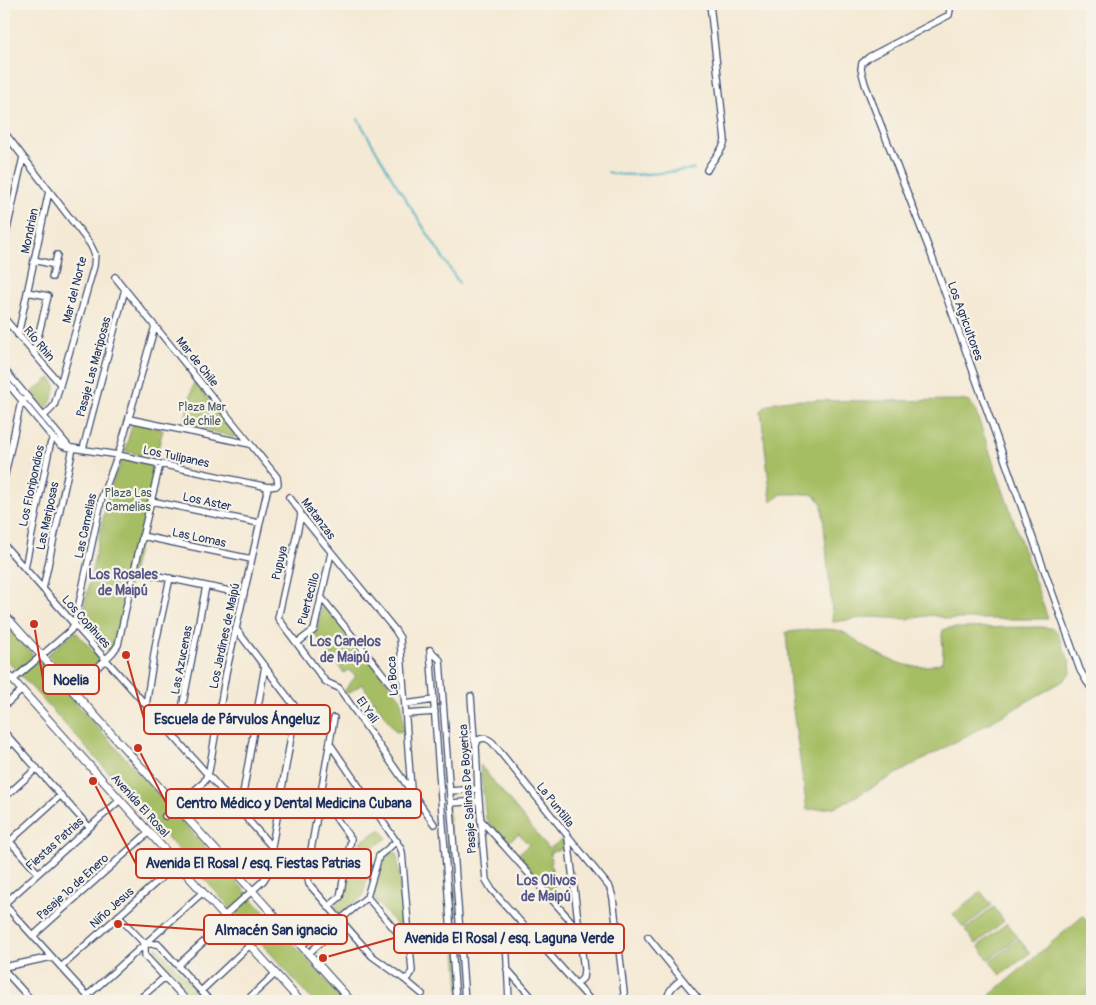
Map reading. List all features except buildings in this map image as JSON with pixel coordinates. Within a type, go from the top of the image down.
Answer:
[{"type":"street","points":[[707,170],[713,159],[722,149],[724,140],[710,4]]},
{"type":"street","name":"Los Agricultores","points":[[948,4],[950,14],[869,57],[862,63],[861,69],[865,84],[931,254],[1080,670],[1092,689]]},
{"type":"street","name":"Mar del Norte","points":[[4,132],[94,250],[94,266],[54,406],[44,416]]},
{"type":"street","points":[[4,243],[23,157]]},
{"type":"street","name":"Mondrian","points":[[18,334],[50,191]]},
{"type":"street","points":[[52,277],[57,256]]},
{"type":"street","points":[[34,260],[55,265]]},
{"type":"street","name":"Mar de Chile","points":[[115,277],[277,477],[278,484]]},
{"type":"street","name":"Pasaje Las Mariposas","points":[[83,449],[125,289]]},
{"type":"street","points":[[27,292],[48,296],[34,353]]},
{"type":"street","name":"Río Rhin","points":[[4,318],[60,384]]},
{"type":"street","name":"Las Camelias","points":[[74,624],[100,505],[118,455],[155,326]]},
{"type":"street","name":"Los Tulipanes","points":[[4,369],[53,438],[61,445],[118,455],[268,487],[278,484]]},
{"type":"street","name":"Los Tulipanes","points":[[4,379],[44,416],[71,447]]},
{"type":"street","points":[[4,479],[20,406],[25,399]]},
{"type":"street","points":[[129,419],[250,444]]},
{"type":"street","name":"Los Floripondios","points":[[25,568],[53,438]]},
{"type":"street","name":"Las Mariposas","points":[[43,589],[71,447]]},
{"type":"street","points":[[73,692],[106,660],[118,645],[160,464]]},
{"type":"street","name":"Los Jardines de Maipú","points":[[208,774],[226,673],[268,487]]},
{"type":"street","name":"Matanzas","points":[[289,497],[331,553]]},
{"type":"street","name":"Los Aster","points":[[151,501],[260,523]]},
{"type":"street","name":"Pupuya","points":[[279,615],[301,515]]},
{"type":"street","name":"Las Lomas","points":[[142,536],[252,559]]},
{"type":"street","name":"Los Copihues","points":[[4,545],[272,847]]},
{"type":"street","name":"Puertecillo","points":[[297,643],[314,630],[331,553]]},
{"type":"street","name":"La Boca","points":[[331,553],[398,634],[401,644],[411,791]]},
{"type":"street","points":[[134,571],[244,594]]},
{"type":"street","points":[[146,705],[156,642],[170,578]]},
{"type":"street","name":"Las Azucenas","points":[[174,736],[178,729],[206,586]]},
{"type":"street","points":[[321,597],[394,688],[404,691]]},
{"type":"street","points":[[4,614],[351,1001]]},
{"type":"street","name":"El Yali","points":[[279,615],[280,621],[325,681],[339,688],[434,824]]},
{"type":"street","points":[[13,680],[71,630],[74,624]]},
{"type":"street","points":[[178,965],[267,877],[296,708],[236,629]]},
{"type":"street","points":[[456,1001],[430,650],[440,660],[465,1001]]},
{"type":"street","points":[[240,811],[265,666]]},
{"type":"street","name":"Avenida El Rosal","points":[[4,670],[300,1001]]},
{"type":"street","points":[[4,706],[22,690]]},
{"type":"street","name":"Pasaje Salinas De Boyerica","points":[[471,696],[486,880],[492,890],[576,985]]},
{"type":"street","points":[[405,704],[434,700]]},
{"type":"street","points":[[406,714],[435,712]]},
{"type":"street","points":[[334,718],[307,873],[309,884],[328,908],[372,956],[422,994]]},
{"type":"street","points":[[4,732],[89,827]]},
{"type":"street","name":"La Puntilla","points":[[476,746],[478,740],[483,738],[487,738],[492,742],[610,888],[614,898],[625,1001]]},
{"type":"street","points":[[4,750],[12,742]]},
{"type":"street","points":[[330,744],[397,841],[402,852],[412,971],[404,979]]},
{"type":"street","points":[[438,756],[447,755]]},
{"type":"street","points":[[4,798],[37,768]]},
{"type":"street","points":[[165,816],[204,782],[208,774]]},
{"type":"street","points":[[450,791],[478,789]]},
{"type":"street","points":[[9,842],[61,795]]},
{"type":"street","points":[[321,798],[351,839],[340,897],[328,908]]},
{"type":"street","name":"Fiestas Patrias","points":[[4,904],[120,800]]},
{"type":"street","points":[[450,803],[479,801]]},
{"type":"street","points":[[481,820],[579,930]]},
{"type":"street","name":"Pasaje 1º de Enero","points":[[33,936],[149,832]]},
{"type":"street","points":[[4,836],[38,873]]},
{"type":"street","points":[[568,838],[584,975],[576,985],[591,1001]]},
{"type":"street","points":[[301,946],[367,898],[379,856],[397,841]]},
{"type":"street","name":"Niño Jesus","points":[[61,967],[177,864]]},
{"type":"street","points":[[446,868],[455,868]]},
{"type":"street","points":[[87,996],[203,892]]},
{"type":"street","points":[[367,898],[397,932]]},
{"type":"street","points":[[4,904],[92,1001]]},
{"type":"street","points":[[118,916],[145,944],[145,956],[187,1001]]},
{"type":"street","points":[[308,954],[339,920]]},
{"type":"street","points":[[648,937],[700,1001]]},
{"type":"street","points":[[506,939],[509,1001]]},
{"type":"street","points":[[145,944],[158,944],[210,1001]]},
{"type":"street","points":[[201,991],[250,945]]},
{"type":"street","points":[[32,1001],[4,968],[52,957]]},
{"type":"street","points":[[507,969],[535,1001]]},
{"type":"street","points":[[246,1001],[275,974]]},
{"type":"street","points":[[137,1001],[164,977]]},
{"type":"street","points":[[667,1001],[670,988],[682,979]]},
{"type":"green space","points":[[50,378],[54,382],[55,392],[45,410],[31,393]]},
{"type":"green space","name":"Plaza Mar de chile","points":[[194,382],[238,436],[233,437],[184,424]]},
{"type":"green space","points":[[790,400],[961,400],[970,402],[974,407],[1048,619],[948,619],[932,615],[908,619],[870,617],[833,622],[822,504],[816,496],[811,494],[782,494],[771,501],[761,411],[771,404]]},
{"type":"green space","points":[[133,422],[163,430],[155,459],[125,451]]},
{"type":"green space","name":"Plaza Las Camelias","points":[[123,457],[157,466],[116,644],[112,651],[109,652],[82,617],[109,491]]},
{"type":"green space","points":[[327,607],[401,699],[404,731],[396,732],[362,684],[347,694],[345,690],[356,676],[348,670],[344,673],[314,633],[317,630],[321,608]]},
{"type":"green space","points":[[4,623],[345,1001],[313,1001],[4,657]]},
{"type":"green space","points":[[1041,627],[1056,630],[1070,663],[1071,673],[1063,681],[838,806],[807,810],[791,695],[786,632],[822,629],[840,631],[881,656],[901,664],[922,667],[942,662],[942,634],[943,630],[948,628]]},
{"type":"green space","points":[[75,631],[101,660],[74,684],[47,655]]},
{"type":"green space","points":[[442,762],[445,762],[452,859],[449,859]]},
{"type":"green space","points":[[480,765],[549,849],[564,838],[567,841],[567,848],[550,852],[555,898],[518,854],[529,845],[519,834],[506,843],[486,819]]},
{"type":"green space","points":[[381,829],[387,838],[367,852],[360,842]]},
{"type":"green space","points":[[392,852],[397,853],[404,931],[399,930],[395,926],[396,924],[373,898],[383,858]]},
{"type":"green space","points":[[350,858],[371,863],[363,896],[341,915],[334,907],[344,896]]},
{"type":"green space","points":[[453,876],[463,1001],[460,1001],[450,877]]},
{"type":"green space","points":[[981,892],[992,905],[964,928],[953,914]]},
{"type":"green space","points":[[994,907],[1004,921],[976,944],[965,930]]},
{"type":"green space","points":[[1083,916],[1092,928],[1092,1001],[983,1001]]},
{"type":"green space","points":[[1007,923],[1018,937],[989,960],[978,946]]},
{"type":"green space","points":[[1019,939],[1030,953],[1001,975],[990,962]]},
{"type":"green space","points":[[157,947],[207,1001],[191,1001],[148,954]]},
{"type":"waterway","points":[[358,119],[394,181],[459,283]]},
{"type":"waterway","points":[[608,172],[636,175],[694,169]]},
{"type":"place","name":"Noelia","points":[[34,624]]},
{"type":"place","name":"Escuela de Párvulos Ángeluz","points":[[126,655]]},
{"type":"place","name":"Centro Médico y Dental Medicina Cubana","points":[[138,748]]},
{"type":"place","name":"Avenida El Rosal / esq. Fiestas Patrias","points":[[93,781]]},
{"type":"place","name":"Almacén San ignacio","points":[[118,924]]},
{"type":"place","name":"Avenida El Rosal / esq. Laguna Verde","points":[[323,958]]},
{"type":"district","name":"Los Rosales de Maipú","points":[[123,582]]},
{"type":"district","name":"Los Canelos de Maipú","points":[[345,650]]},
{"type":"district","name":"Los Olivos de Maipú","points":[[546,888]]}]
